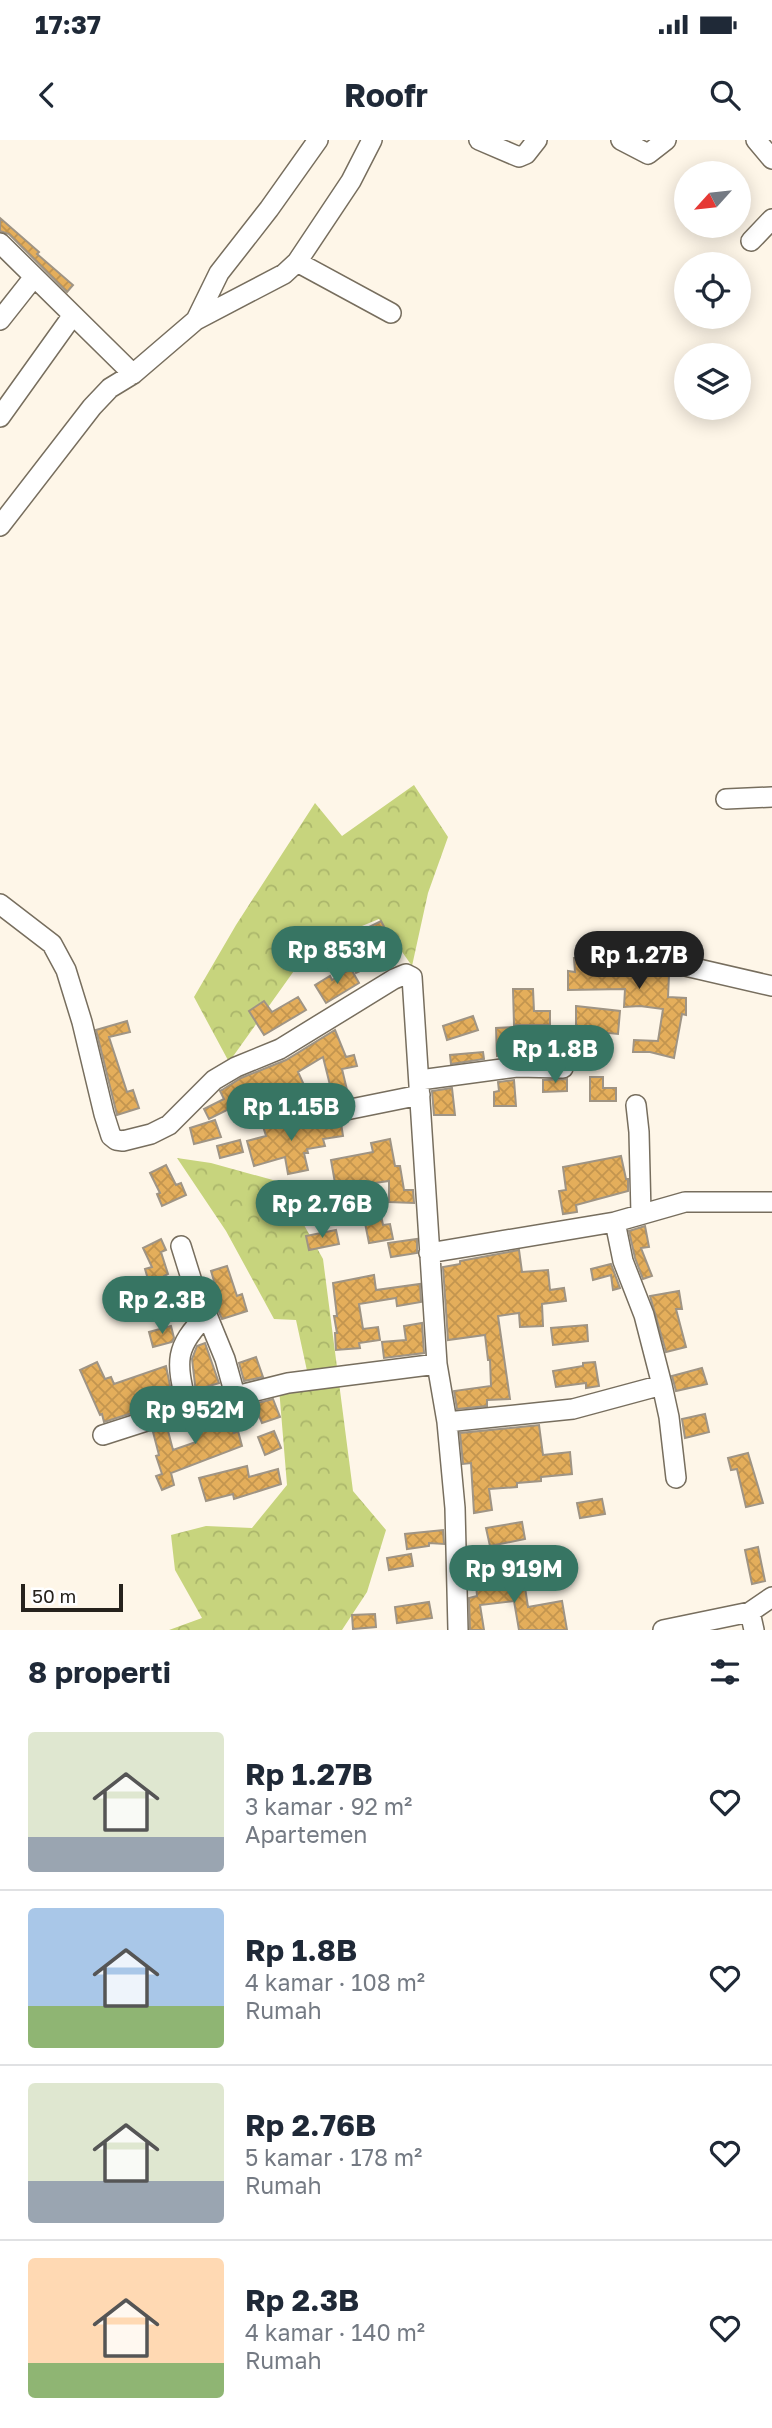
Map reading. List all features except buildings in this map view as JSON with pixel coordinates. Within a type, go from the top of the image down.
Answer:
[{"type":"street","points":[[196,320],[219,273],[318,140]]},
{"type":"street","points":[[0,526],[92,407],[110,388],[133,374],[196,320],[274,280],[297,262],[351,181],[372,140]]},
{"type":"street","points":[[479,140],[519,156],[526,154],[537,140]]},
{"type":"street","points":[[621,140],[648,154],[666,140]]},
{"type":"street","points":[[756,140],[772,159]]},
{"type":"street","points":[[751,241],[772,219]]},
{"type":"street","points":[[0,243],[133,374]]},
{"type":"street","points":[[297,262],[391,313]]},
{"type":"street","points":[[0,320],[34,277]]},
{"type":"street","points":[[0,416],[73,315]]},
{"type":"street","points":[[726,799],[772,797]]},
{"type":"street","points":[[0,904],[52,944],[66,970],[76,997],[104,1114],[111,1136],[116,1140],[123,1141],[169,1125],[214,1080],[236,1066],[280,1049],[394,979],[407,974],[412,977],[437,1364],[447,1422],[455,1508],[458,1630]]},
{"type":"street","points":[[636,961],[668,962],[772,986]]},
{"type":"street","points":[[307,1114],[346,1110],[420,1087],[510,1068],[564,1068]]},
{"type":"street","points":[[636,1105],[642,1214]]},
{"type":"street","points":[[429,1253],[615,1222],[685,1202],[772,1202]]},
{"type":"street","points":[[615,1222],[623,1261],[644,1315],[662,1385],[669,1417],[676,1478]]},
{"type":"street","points":[[181,1246],[195,1291],[225,1359],[235,1395]]},
{"type":"street","points":[[187,1408],[180,1378],[179,1358],[190,1331],[206,1315]]},
{"type":"street","points":[[103,1435],[187,1408],[288,1383],[437,1364]]},
{"type":"street","points":[[447,1422],[573,1409],[662,1385]]},
{"type":"street","points":[[663,1630],[752,1621],[772,1597]]},
{"type":"green space","points":[[414,785],[448,837],[428,893],[412,966],[379,919],[311,947],[229,1062],[194,997],[236,925],[315,803],[342,836]]},
{"type":"green space","points":[[177,1158],[211,1163],[280,1182],[323,1259],[353,1491],[386,1530],[367,1592],[342,1630],[169,1630],[202,1618],[175,1570],[171,1535],[206,1526],[252,1528],[287,1485],[279,1388],[309,1380],[296,1320],[274,1319],[226,1231]]}]
